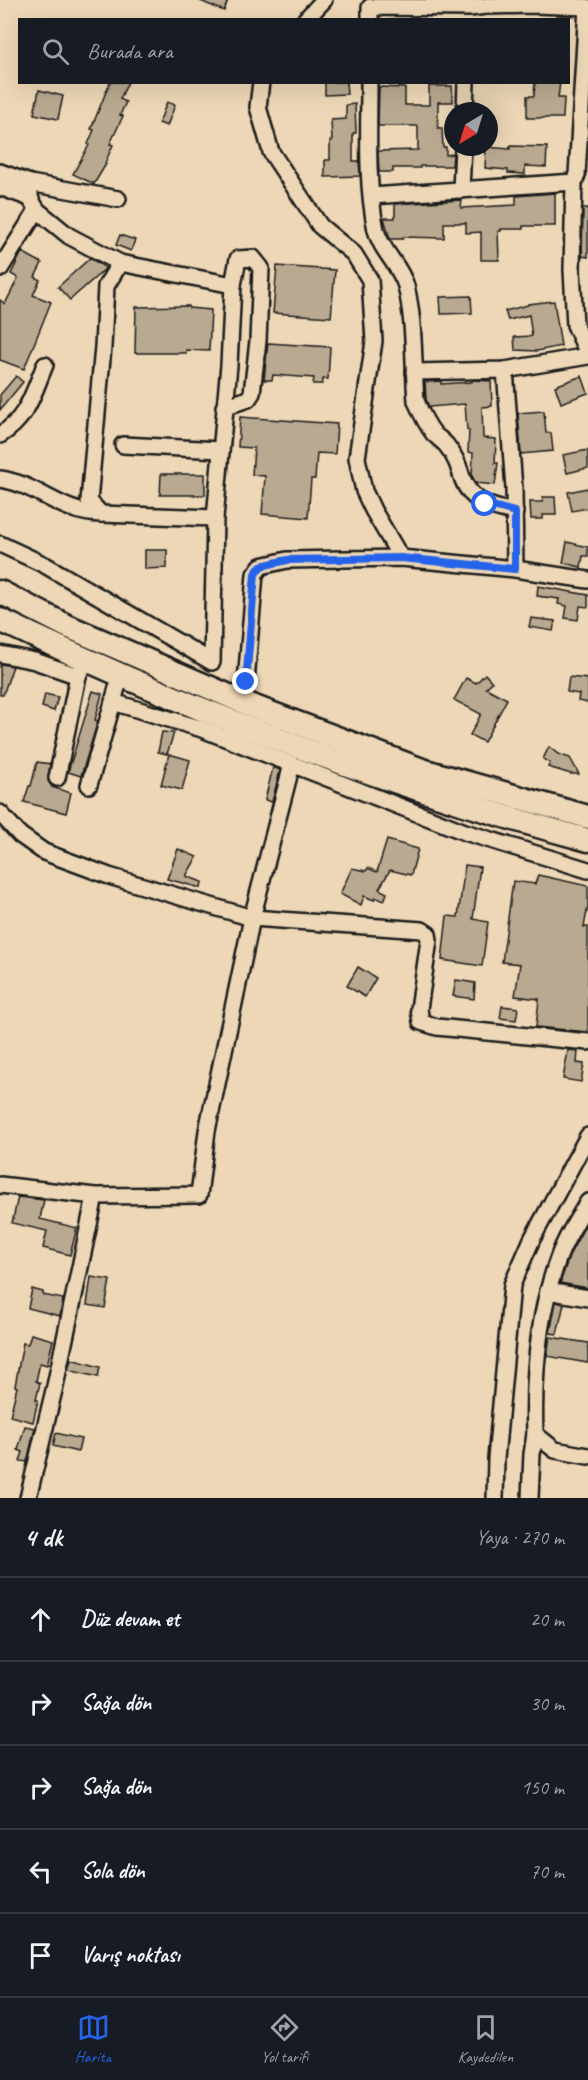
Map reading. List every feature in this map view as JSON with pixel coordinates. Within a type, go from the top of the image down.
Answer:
[{"type":"highway","points":[[0,592],[67,626],[256,708],[422,770],[588,818]]},
{"type":"highway","points":[[0,620],[81,668],[120,677],[284,743],[385,780],[516,821],[588,840]]},
{"type":"street","points":[[307,18],[324,0]]},
{"type":"street","points":[[370,9],[470,9],[486,6],[587,3],[577,175],[574,182],[572,270],[575,325],[588,355],[505,370],[414,372]]},
{"type":"street","points":[[261,84],[258,107],[271,152],[320,226],[354,254],[370,280],[374,340],[357,458],[364,490],[401,558]]},
{"type":"street","points":[[369,84],[369,148],[376,230],[381,244],[405,284],[410,308],[416,401],[434,434],[447,446],[459,464],[470,493],[491,507],[515,512]]},
{"type":"street","points":[[465,102],[466,84]]},
{"type":"street","points":[[461,190],[463,156]]},
{"type":"street","points":[[0,172],[32,197],[69,236],[120,263],[233,285]]},
{"type":"street","points":[[372,196],[574,182]]},
{"type":"street","points":[[0,188],[32,197],[118,199]]},
{"type":"street","points":[[0,269],[32,197]]},
{"type":"street","points":[[0,544],[45,565],[212,662],[215,518],[233,285],[238,259],[253,258],[261,268],[258,341],[252,393],[248,399],[224,406]]},
{"type":"street","points":[[101,514],[89,501],[103,347],[106,286],[120,263]]},
{"type":"street","points":[[0,435],[12,428],[26,412],[45,365]]},
{"type":"street","points":[[505,370],[515,512],[515,569]]},
{"type":"street","points":[[123,445],[220,450]]},
{"type":"street","points":[[0,479],[14,481],[38,490],[65,508],[86,514],[215,518]]},
{"type":"street","points":[[246,682],[255,574],[261,566],[287,560],[401,558],[515,569],[588,580]]},
{"type":"street","points":[[0,654],[35,662],[81,668],[57,778]]},
{"type":"street","points":[[89,785],[120,677]]},
{"type":"street","points":[[113,702],[202,729],[465,832],[588,870]]},
{"type":"street","points":[[0,1185],[95,1196],[198,1195],[207,1131],[252,918],[292,764]]},
{"type":"street","points":[[431,794],[465,832]]},
{"type":"street","points":[[0,813],[20,835],[44,852],[109,876],[252,918],[422,930],[428,934],[429,940],[419,1009],[421,1022],[437,1026],[588,1042]]},
{"type":"street","points":[[495,1498],[496,1459],[512,1285],[532,1239],[588,1136]]},
{"type":"street","points":[[28,1498],[55,1386],[95,1196]]},
{"type":"street","points":[[530,1498],[535,1434],[534,1395],[548,1292],[561,1252],[586,1210]]},
{"type":"street","points":[[548,1292],[588,1298]]},
{"type":"street","points":[[535,1434],[555,1449],[588,1456]]},
{"type":"building","points":[[198,0],[228,0],[224,11]]},
{"type":"building","points":[[109,84],[127,84],[120,99],[126,102],[120,115],[123,116],[110,144],[113,145],[106,164],[94,184],[73,174],[89,145],[94,130],[91,129]]},
{"type":"building","points":[[325,84],[346,84],[347,94],[325,95]]},
{"type":"building","points":[[535,84],[560,84],[558,98],[564,98],[563,118],[527,118],[527,96],[534,96]]},
{"type":"building","points":[[429,86],[452,86],[453,102],[438,102],[438,128],[442,128],[444,156],[453,156],[452,166],[393,168],[393,172],[379,172],[378,151],[418,150],[418,126],[378,126],[379,87],[405,88],[405,105],[429,105]]},
{"type":"building","points":[[39,90],[63,96],[58,119],[34,114]]},
{"type":"building","points":[[167,102],[175,105],[167,126],[159,123]]},
{"type":"building","points":[[355,104],[356,133],[353,133],[353,161],[359,161],[360,176],[325,177],[325,160],[330,160],[330,141],[332,141],[331,120],[346,119],[346,105]]},
{"type":"building","points":[[510,146],[547,147],[546,167],[525,166],[525,174],[485,168],[486,156],[498,156],[498,148],[510,149]]},
{"type":"building","points":[[555,193],[555,226],[501,229],[498,231],[499,260],[481,260],[481,232],[466,233],[466,223],[444,223],[444,238],[390,239],[384,218],[395,218],[395,204],[462,200],[461,208],[516,205],[516,196]]},
{"type":"building","points":[[583,208],[588,208],[588,257],[582,256]]},
{"type":"building","points":[[120,235],[135,240],[131,251],[116,245]]},
{"type":"building","points":[[22,252],[42,263],[35,277],[40,280],[33,295],[51,302],[24,369],[0,360],[0,300],[5,304],[18,278],[11,274]]},
{"type":"building","points":[[90,258],[106,268],[70,300],[58,287]]},
{"type":"building","points":[[277,266],[335,270],[331,317],[273,313]]},
{"type":"building","points":[[471,296],[472,313],[441,314],[440,297]]},
{"type":"building","points":[[554,301],[561,346],[537,351],[515,350],[514,337],[532,336],[529,315],[508,320],[505,311],[528,304]]},
{"type":"building","points":[[189,306],[189,308],[211,310],[209,351],[135,353],[136,307]]},
{"type":"building","points":[[268,343],[330,347],[328,379],[323,379],[322,384],[313,384],[314,378],[273,375],[272,380],[264,380]]},
{"type":"building","points":[[16,376],[23,382],[0,410],[0,395]]},
{"type":"building","points":[[582,376],[588,393],[561,403],[555,386]]},
{"type":"building","points":[[472,380],[491,381],[492,406],[482,407],[483,438],[496,439],[495,463],[498,463],[495,485],[476,483],[472,476],[473,453],[468,452],[469,430],[467,430],[465,404],[429,407],[426,399],[425,382],[441,381],[441,384],[472,382]]},
{"type":"building","points":[[544,411],[546,433],[551,433],[553,451],[521,454],[518,413]]},
{"type":"building","points":[[240,417],[337,424],[335,454],[317,453],[315,479],[311,479],[308,518],[262,514],[265,476],[252,475],[254,448],[238,447]]},
{"type":"building","points":[[588,450],[588,468],[567,473],[563,455]]},
{"type":"building","points":[[161,474],[205,474],[205,495],[160,495]]},
{"type":"building","points":[[588,488],[588,508],[572,511],[568,492]]},
{"type":"building","points":[[542,497],[555,497],[556,515],[543,515],[543,519],[531,519],[530,502],[543,502]]},
{"type":"building","points":[[567,542],[588,547],[588,556],[583,556],[581,567],[563,563]]},
{"type":"building","points":[[145,550],[167,550],[167,568],[145,569]]},
{"type":"building","points":[[538,586],[588,595],[588,607],[580,606],[578,620],[565,618],[567,606],[558,604],[559,599],[537,596]]},
{"type":"building","points":[[531,618],[555,621],[553,631],[529,627]]},
{"type":"building","points":[[0,664],[13,666],[3,695],[0,695]]},
{"type":"building","points":[[485,674],[492,682],[486,688],[507,699],[484,742],[470,735],[481,714],[454,700],[466,678],[476,683]]},
{"type":"building","points":[[569,677],[588,679],[588,703],[578,701],[579,694],[567,692]]},
{"type":"building","points":[[93,691],[102,694],[95,720],[98,721],[81,776],[68,772]]},
{"type":"building","points":[[45,694],[58,697],[54,711],[42,707]]},
{"type":"building","points":[[162,732],[174,733],[167,754],[158,752]]},
{"type":"building","points":[[549,747],[558,754],[570,758],[579,774],[548,767],[550,763],[543,759]]},
{"type":"building","points":[[169,754],[190,760],[182,790],[161,785]]},
{"type":"building","points":[[37,762],[50,764],[48,780],[52,787],[71,793],[66,813],[24,802]]},
{"type":"building","points":[[273,767],[280,770],[272,802],[265,800]]},
{"type":"building","points":[[387,840],[418,849],[411,875],[390,870],[379,889],[387,893],[384,901],[364,896],[361,905],[340,894],[352,868],[366,871],[368,868],[377,872]]},
{"type":"building","points":[[178,849],[197,857],[186,876],[202,882],[201,888],[167,879]]},
{"type":"building","points":[[465,865],[480,867],[473,919],[488,922],[482,966],[442,960],[447,916],[458,917]]},
{"type":"building","points":[[538,875],[588,886],[588,906],[584,927],[588,927],[588,1032],[536,1027],[539,999],[515,996],[520,964],[502,962],[513,881],[535,884]]},
{"type":"building","points":[[358,967],[376,978],[365,997],[347,986]]},
{"type":"building","points":[[456,980],[475,983],[474,999],[453,996]]},
{"type":"building","points":[[502,1006],[518,1008],[516,1020],[500,1018]]},
{"type":"building","points":[[568,1050],[578,1051],[577,1063],[584,1064],[581,1082],[563,1079]]},
{"type":"building","points":[[18,1197],[44,1200],[40,1219],[77,1228],[70,1255],[43,1248],[47,1231],[12,1223]]},
{"type":"building","points":[[586,1224],[588,1225],[588,1288],[560,1283],[570,1254]]},
{"type":"building","points":[[91,1277],[110,1280],[105,1308],[87,1305]]},
{"type":"building","points":[[32,1289],[43,1292],[43,1295],[63,1299],[60,1316],[28,1308]]},
{"type":"building","points":[[556,1302],[564,1304],[557,1334],[550,1333]]},
{"type":"building","points":[[31,1334],[53,1340],[47,1365],[40,1363],[36,1381],[40,1383],[36,1400],[38,1400],[33,1422],[10,1416],[17,1387],[15,1386],[23,1343],[28,1344]]},
{"type":"building","points":[[550,1337],[588,1343],[588,1363],[547,1356]]},
{"type":"building","points":[[71,1359],[100,1367],[98,1377],[68,1370]]},
{"type":"building","points":[[25,1426],[35,1428],[27,1462],[20,1461],[23,1452],[18,1450]]},
{"type":"building","points":[[56,1433],[81,1439],[78,1452],[53,1446]]},
{"type":"route","points":[[246,682],[255,574],[261,566],[287,560],[401,558],[515,569],[515,512],[485,504]]}]
